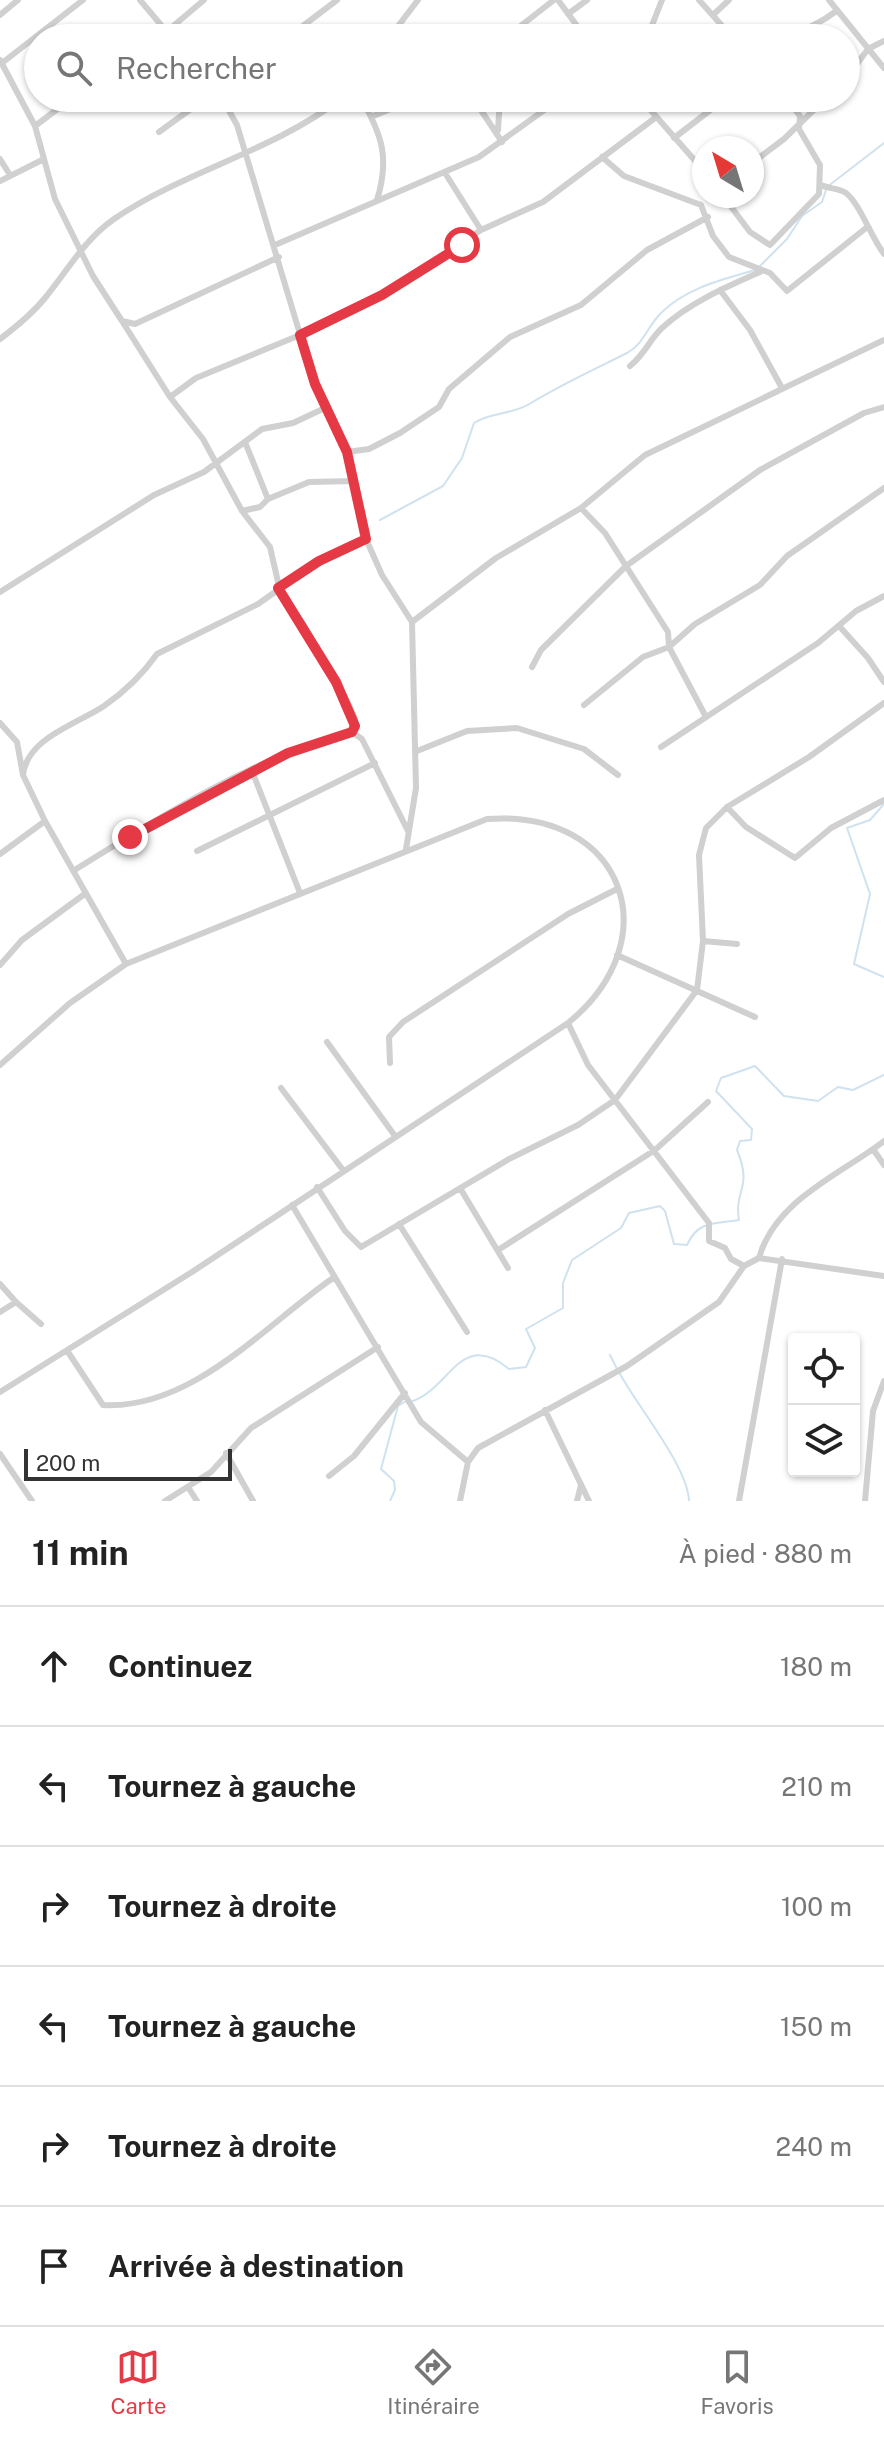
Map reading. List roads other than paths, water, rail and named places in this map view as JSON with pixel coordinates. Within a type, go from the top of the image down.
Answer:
[{"type":"street","points":[[0,15],[18,0]]},
{"type":"street","points":[[51,24],[83,0]]},
{"type":"street","points":[[140,0],[160,24]]},
{"type":"street","points":[[180,24],[204,0]]},
{"type":"street","points":[[305,24],[337,0]]},
{"type":"street","points":[[400,24],[418,0]]},
{"type":"street","points":[[524,24],[556,0],[576,24]]},
{"type":"street","points":[[568,14],[587,0]]},
{"type":"street","points":[[653,24],[662,0]]},
{"type":"street","points":[[699,0],[722,24]]},
{"type":"street","points":[[714,14],[729,0]]},
{"type":"street","points":[[829,0],[848,24]]},
{"type":"street","points":[[814,24],[837,10]]},
{"type":"street","points":[[860,39],[884,68]]},
{"type":"street","points":[[860,60],[868,49],[884,41]]},
{"type":"street","points":[[24,45],[1,62],[24,105]]},
{"type":"street","points":[[28,112],[35,126],[55,199],[93,276],[170,397],[198,431],[242,511],[270,547],[278,588],[349,705],[355,719],[352,732]]},
{"type":"street","points":[[35,126],[54,112]]},
{"type":"street","points":[[159,132],[187,112]]},
{"type":"street","points":[[230,112],[237,125],[325,408],[347,452],[366,539],[382,575],[412,622],[417,751],[416,788],[406,849]]},
{"type":"street","points":[[0,339],[43,301],[82,249],[126,212],[215,166],[285,137],[322,112]]},
{"type":"street","points":[[368,112],[385,157],[386,173],[377,201]]},
{"type":"street","points":[[371,117],[383,112]]},
{"type":"street","points":[[483,112],[502,142]]},
{"type":"street","points":[[497,132],[499,112]]},
{"type":"street","points":[[275,245],[445,173],[502,142],[542,112]]},
{"type":"street","points":[[650,112],[692,158]]},
{"type":"street","points":[[674,138],[708,112]]},
{"type":"street","points":[[797,112],[802,119]]},
{"type":"street","points":[[764,154],[784,139],[810,112]]},
{"type":"street","points":[[170,397],[196,378],[300,335],[382,295],[481,230],[543,202],[655,118]]},
{"type":"street","points":[[732,208],[750,232],[770,245],[812,203],[821,185],[817,156],[799,129],[802,119]]},
{"type":"street","points":[[602,157],[624,176],[696,202],[708,217],[713,236],[729,257],[760,272],[770,273],[783,289],[790,290],[866,228]]},
{"type":"street","points":[[0,159],[10,175]]},
{"type":"street","points":[[0,181],[44,159]]},
{"type":"street","points":[[445,173],[481,230]]},
{"type":"street","points":[[821,185],[848,195],[860,210],[866,228],[884,254]]},
{"type":"street","points":[[347,452],[385,443],[439,407],[449,389],[510,337],[533,324],[581,305],[647,250],[708,217]]},
{"type":"street","points":[[874,241],[884,239]]},
{"type":"street","points":[[122,321],[141,322],[179,301],[279,257]]},
{"type":"street","points":[[630,366],[647,352],[659,330],[720,290],[760,272]]},
{"type":"street","points":[[720,290],[750,330],[782,388]]},
{"type":"street","points":[[412,622],[496,558],[581,508],[645,455],[883,342]]},
{"type":"street","points":[[532,667],[541,650],[626,566],[760,470],[864,413],[884,407]]},
{"type":"street","points":[[0,592],[154,495],[216,463],[269,426],[293,423],[325,408]]},
{"type":"street","points":[[245,442],[268,499]]},
{"type":"street","points":[[242,511],[260,507],[268,499],[309,482],[354,481]]},
{"type":"street","points":[[584,705],[643,657],[669,647],[695,624],[760,585],[787,556],[884,488]]},
{"type":"street","points":[[581,508],[605,533],[668,632],[669,647],[706,717]]},
{"type":"street","points":[[23,775],[24,763],[53,733],[103,707],[148,667],[157,654],[258,604],[319,561],[366,539]]},
{"type":"street","points":[[661,747],[840,627],[856,611],[884,596]]},
{"type":"street","points":[[840,627],[868,658],[884,682]]},
{"type":"street","points":[[317,1187],[356,1245],[366,1245],[460,1188],[578,1125],[615,1100],[697,990],[703,941],[699,855],[702,838],[716,816],[809,757],[884,703]]},
{"type":"street","points":[[0,723],[17,742],[23,775],[45,821],[126,964]]},
{"type":"street","points":[[417,751],[467,731],[517,728],[584,749],[618,775]]},
{"type":"street","points":[[352,732],[362,739],[408,831]]},
{"type":"street","points":[[73,871],[288,753],[352,732]]},
{"type":"street","points":[[197,851],[375,763]]},
{"type":"street","points":[[252,771],[300,893]]},
{"type":"street","points":[[727,807],[746,827],[795,858],[831,828],[884,800]]},
{"type":"street","points":[[0,1065],[70,1003],[126,964],[487,819],[535,819],[569,830],[585,840],[604,861],[617,889],[624,926],[617,955],[602,989],[590,1005],[568,1023],[68,1352],[30,1371],[0,1392]]},
{"type":"street","points":[[2,850],[45,821]]},
{"type":"street","points":[[390,1063],[389,1037],[403,1022],[568,914],[617,889]]},
{"type":"street","points":[[0,965],[22,940],[86,893]]},
{"type":"street","points":[[703,941],[737,944]]},
{"type":"street","points":[[617,955],[755,1017]]},
{"type":"street","points":[[568,1023],[583,1057],[709,1223],[709,1241],[725,1248],[731,1259],[744,1266]]},
{"type":"street","points":[[327,1042],[395,1136]]},
{"type":"street","points":[[281,1088],[343,1170]]},
{"type":"street","points":[[498,1250],[655,1150],[708,1102]]},
{"type":"street","points":[[759,1258],[769,1230],[812,1188],[884,1141]]},
{"type":"street","points":[[873,1149],[884,1165]]},
{"type":"street","points":[[460,1188],[508,1268]]},
{"type":"street","points":[[292,1205],[415,1413],[430,1433],[468,1462]]},
{"type":"street","points":[[399,1224],[467,1332]]},
{"type":"street","points":[[460,1501],[468,1462],[478,1448],[627,1366],[719,1302],[744,1266],[759,1258],[884,1276]]},
{"type":"street","points":[[739,1501],[782,1259]]},
{"type":"street","points":[[68,1352],[103,1405],[157,1398],[219,1365],[333,1278]]},
{"type":"street","points":[[0,1284],[41,1324]]},
{"type":"street","points":[[0,1312],[16,1302]]},
{"type":"street","points":[[165,1501],[211,1472],[251,1428],[378,1347]]},
{"type":"street","points":[[865,1501],[873,1411],[884,1381]]},
{"type":"street","points":[[329,1476],[354,1456],[406,1395]]},
{"type":"street","points":[[545,1410],[589,1501]]},
{"type":"street","points":[[226,1453],[253,1501]]},
{"type":"street","points":[[0,1454],[32,1501]]},
{"type":"street","points":[[577,1501],[581,1485]]},
{"type":"street","points":[[188,1487],[197,1501]]},
{"type":"waterway","points":[[760,266],[787,239],[802,216],[822,202],[827,187],[884,143]]},
{"type":"waterway","points":[[380,520],[443,486],[462,458],[474,423],[524,407],[627,353],[672,303],[706,285],[755,270]]},
{"type":"waterway","points":[[884,804],[870,820],[847,828],[870,894],[854,964],[884,977]]},
{"type":"waterway","points":[[413,1401],[426,1394],[468,1358],[479,1355],[493,1358],[509,1369],[526,1367],[535,1348],[526,1329],[563,1308],[563,1283],[572,1260],[621,1228],[629,1213],[660,1206],[665,1211],[674,1244],[687,1245],[702,1227],[739,1220],[743,1173],[737,1150],[740,1141],[751,1140],[752,1129],[716,1091],[721,1078],[755,1066],[784,1096],[818,1101],[838,1087],[853,1090],[884,1075]]},
{"type":"waterway","points":[[610,1355],[617,1369]]},
{"type":"waterway","points":[[620,1374],[680,1471],[689,1501]]},
{"type":"waterway","points":[[390,1501],[395,1490],[394,1481],[381,1469],[398,1406],[406,1401]]}]
